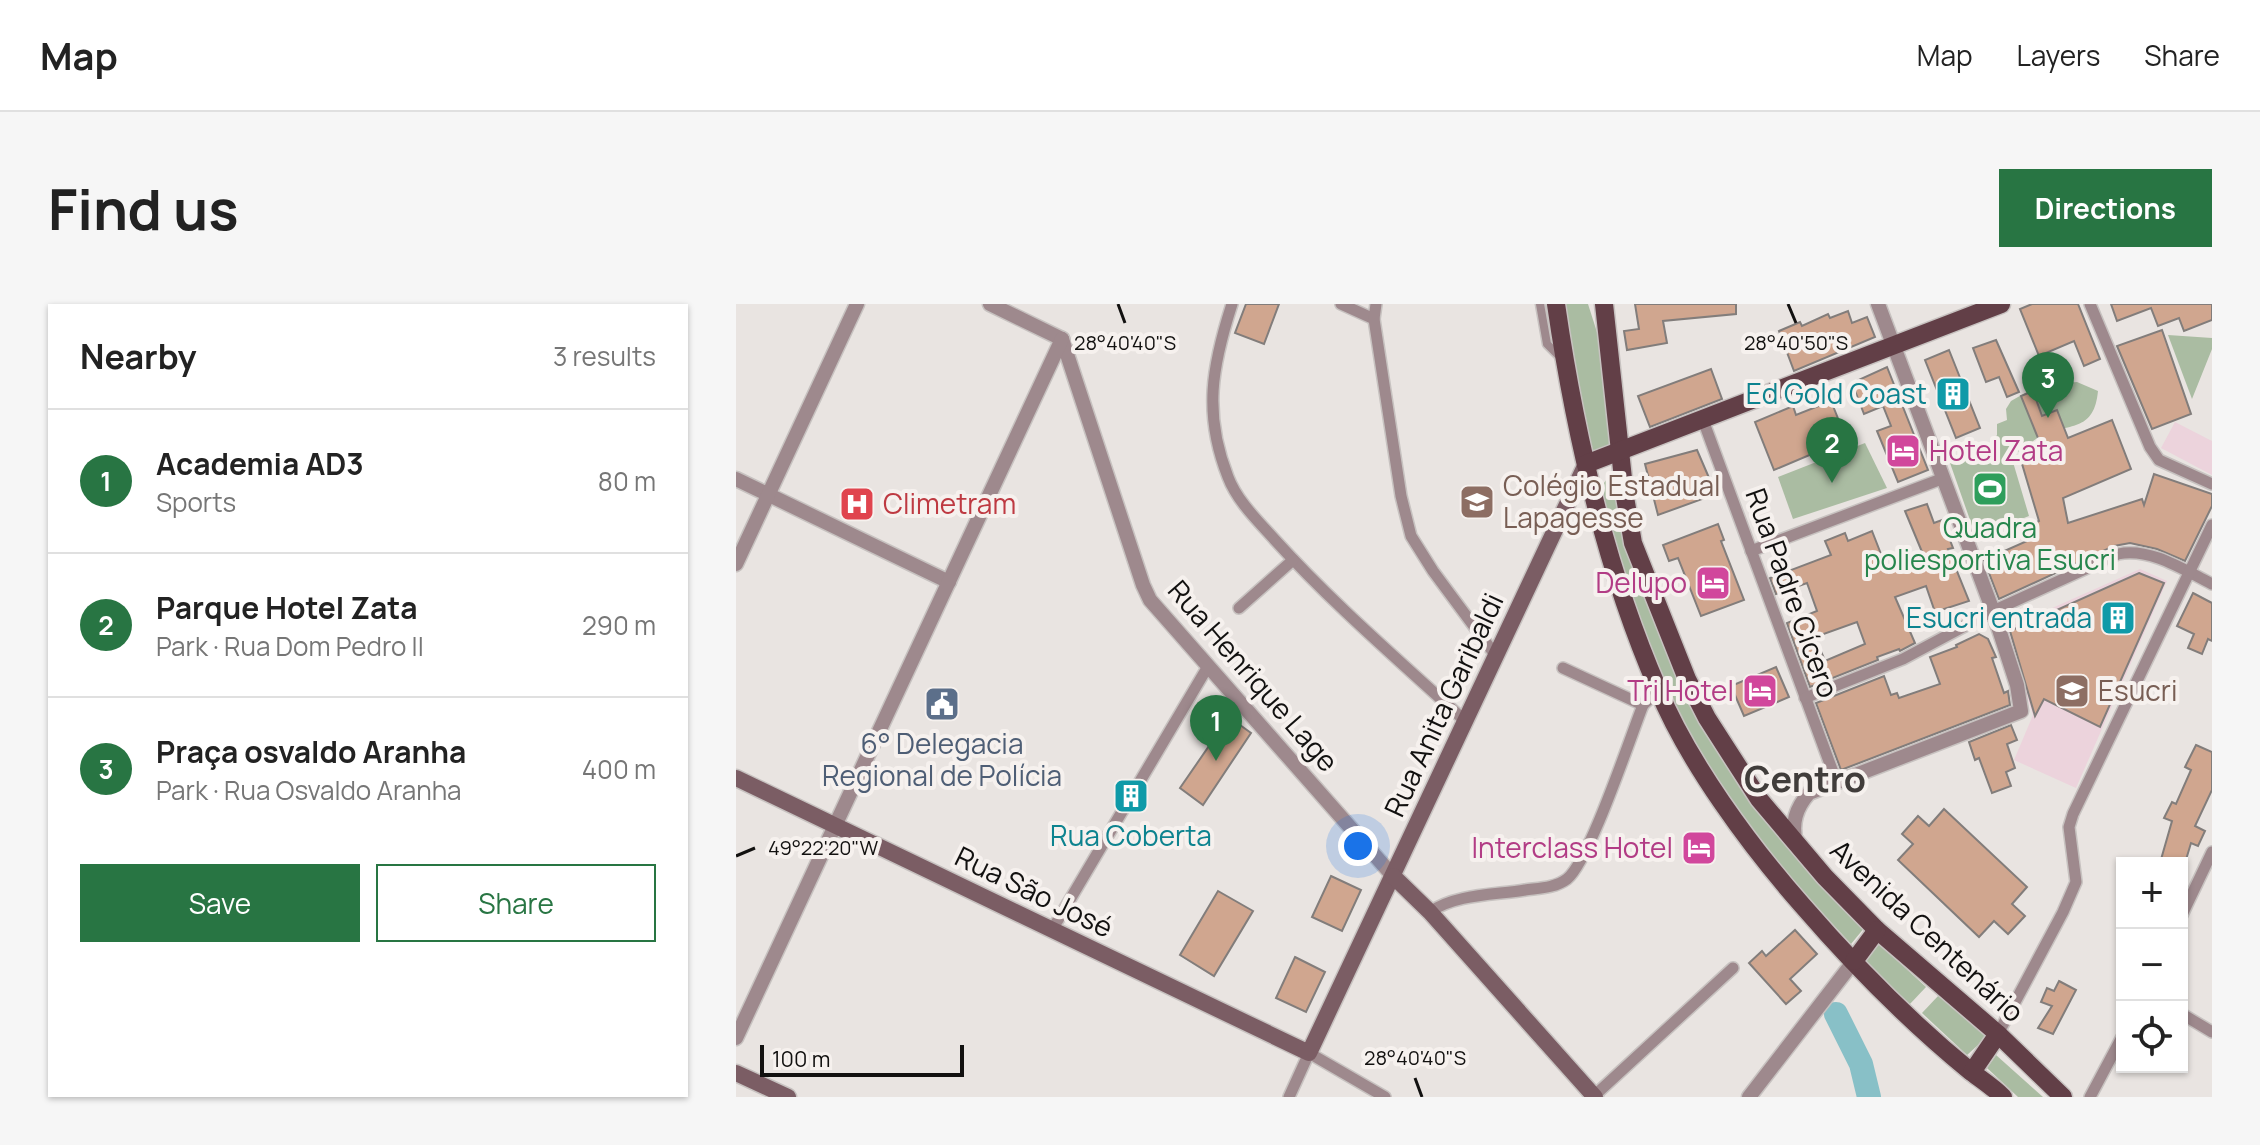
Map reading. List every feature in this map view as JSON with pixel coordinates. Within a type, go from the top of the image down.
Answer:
[{"type":"main road","points":[[1556,304],[1586,464],[1621,592],[1658,691],[1693,756],[1731,814],[1802,905],[1905,1012],[2003,1097]]},
{"type":"main road","name":"Avenida Centenário","points":[[1604,304],[1633,543],[1687,679],[1739,770],[1797,848],[1877,930],[1998,1034],[2063,1097]]},
{"type":"main road","points":[[1586,464],[2001,304]]},
{"type":"main road","name":"Rua Anita Garibaldi","points":[[1309,1053],[1586,464]]},
{"type":"main road","name":"Rua São José","points":[[736,778],[1309,1053]]},
{"type":"main road","name":"Rua Henrique Lage","points":[[1393,876],[1430,912],[1595,1097]]},
{"type":"main road","points":[[1854,961],[1877,930]]},
{"type":"main road","points":[[1972,1072],[1998,1034]]},
{"type":"main road","points":[[736,1073],[788,1097]]},
{"type":"street","points":[[736,564],[857,304]]},
{"type":"street","points":[[736,1038],[1062,339],[990,304]]},
{"type":"street","points":[[1232,304],[1219,343],[1211,390],[1218,444],[1229,480],[1238,497],[1293,560],[1465,721]]},
{"type":"street","points":[[1341,304],[1374,319]]},
{"type":"street","points":[[1376,304],[1374,319],[1401,496],[1411,536],[1496,656]]},
{"type":"street","points":[[1540,304],[1547,344],[1567,365]]},
{"type":"street","points":[[1797,848],[1794,833],[1799,805],[1809,793],[2021,711],[2017,685],[1993,611],[1878,304]]},
{"type":"street","points":[[2090,304],[2150,447],[2159,460],[2212,484]]},
{"type":"street","name":"Rua Henrique Lage","points":[[1062,339],[1143,585],[1159,612],[1393,876]]},
{"type":"street","name":"Rua Padre Cícero","points":[[1703,420],[1837,783]]},
{"type":"street","points":[[1751,551],[1944,478]]},
{"type":"street","points":[[736,479],[949,582]]},
{"type":"street","points":[[1998,1034],[2076,882],[2069,827],[2073,814],[2212,525]]},
{"type":"street","points":[[1805,698],[1903,659],[1993,611],[2118,554],[2132,551],[2147,554],[2212,584]]},
{"type":"street","points":[[1239,608],[1293,560]]},
{"type":"street","points":[[1052,930],[1207,668]]},
{"type":"street","points":[[1563,668],[1643,705]]},
{"type":"street","points":[[1430,912],[1449,902],[1540,888],[1567,879],[1584,855],[1643,705],[1658,691]]},
{"type":"street","points":[[2188,902],[2212,852]]},
{"type":"street","points":[[1749,1097],[1854,961]]},
{"type":"street","points":[[1595,1097],[1733,968]]},
{"type":"street","points":[[2188,1018],[2212,1032]]},
{"type":"street","points":[[2090,1097],[2116,1048]]},
{"type":"street","points":[[1309,1053],[1385,1097]]},
{"type":"street","name":"Rua Anita Garibaldi","points":[[1289,1097],[1309,1053]]},
{"type":"shaded area","points":[[2175,422],[2212,441],[2212,475],[2161,448]]},
{"type":"shaded area","name":"Esucri","points":[[2140,569],[2167,581],[2076,788],[2014,760],[2033,715],[2005,629]]},
{"type":"green space","points":[[1566,304],[1588,304],[1602,348],[1614,447],[1589,454],[1563,316]]},
{"type":"green space","points":[[2168,335],[2212,338],[2212,349],[2192,399]]},
{"type":"green space","points":[[2077,382],[2098,391],[2092,413],[2080,424],[2038,437],[2024,449],[2010,452],[2029,516],[1976,537],[1950,463],[1995,445],[1992,443],[1997,435],[1997,424],[2007,420],[2006,409],[2011,401],[2032,389],[2054,389]]},
{"type":"green space","points":[[1865,443],[1887,488],[1793,519],[1778,477]]},
{"type":"green space","points":[[1614,469],[1698,716],[1865,927],[1851,944],[1777,864],[1730,804],[1682,723],[1626,595],[1599,490]]},
{"type":"green space","points":[[1876,941],[1926,987],[1909,1005],[1861,961]]},
{"type":"green space","points":[[1939,995],[1987,1037],[1967,1055],[1922,1013]]},
{"type":"green space","points":[[1996,1055],[2043,1097],[2018,1097],[1987,1068]]},
{"type":"building","points":[[1246,304],[1279,304],[1264,344],[1235,333]]},
{"type":"building","points":[[1635,304],[1736,304],[1736,314],[1663,321],[1667,343],[1627,350],[1624,331],[1639,329]]},
{"type":"building","points":[[2032,304],[2078,304],[2100,359],[2084,366],[2074,341],[2039,356],[2020,309]]},
{"type":"building","points":[[2111,304],[2212,304],[2212,320],[2184,331],[2179,318],[2158,326],[2151,308],[2117,321]]},
{"type":"building","points":[[1848,311],[1852,323],[1867,317],[1875,337],[1794,371],[1779,331],[1800,322],[1802,326],[1828,314],[1830,318]]},
{"type":"building","points":[[2162,330],[2191,414],[2152,429],[2117,346]]},
{"type":"building","points":[[1996,340],[2019,392],[2007,397],[1999,377],[1986,382],[1973,348]]},
{"type":"building","name":"Ed Gold Coast","points":[[1949,350],[1980,428],[1956,438],[1925,360]]},
{"type":"building","points":[[1887,367],[1928,470],[1898,482],[1877,431],[1891,426],[1883,406],[1864,414],[1852,383]]},
{"type":"building","points":[[1711,369],[1722,399],[1650,427],[1638,396]]},
{"type":"building","points":[[2033,391],[2042,416],[2057,410],[2068,438],[2112,420],[2131,469],[2063,498],[2068,523],[2142,499],[2144,505],[2154,474],[2212,494],[2212,506],[2185,561],[2157,549],[2130,543],[2114,546],[1999,599],[1984,560],[2036,537],[2033,524],[2039,521],[2020,457],[2042,448],[2021,396]]},
{"type":"building","points":[[1831,401],[1843,431],[1808,445],[1812,454],[1774,470],[1755,422],[1793,406],[1796,415]]},
{"type":"building","points":[[1697,450],[1716,494],[1658,515],[1645,464]]},
{"type":"building","points":[[1927,504],[1934,523],[1942,520],[1953,548],[1948,549],[1969,601],[1935,612],[1926,586],[1895,597],[1915,643],[1810,687],[1787,623],[1817,611],[1807,583],[1776,594],[1770,578],[1831,555],[1825,541],[1845,533],[1848,541],[1872,531],[1888,572],[1925,559],[1905,511]],"holes":[[[1857,622],[1865,644],[1825,661],[1815,637]]]},
{"type":"building","name":"Delupo","points":[[1718,524],[1724,540],[1721,541],[1744,600],[1701,616],[1678,558],[1669,561],[1663,545]]},
{"type":"building","name":"Esucri","points":[[2139,573],[2164,583],[2100,727],[2044,699],[2035,716],[2010,631]]},
{"type":"building","points":[[2193,593],[2212,603],[2212,641],[2208,639],[2202,654],[2188,648],[2194,634],[2177,626]]},
{"type":"building","points":[[1979,634],[1988,639],[1996,657],[1992,658],[2004,693],[2008,691],[2010,705],[1841,770],[1816,703],[1884,676],[1891,695],[1897,693],[1899,698],[1940,684],[1930,657],[1957,647]]},
{"type":"building","name":"Tri Hotel","points":[[1776,667],[1789,697],[1744,716],[1731,686]]},
{"type":"building","points":[[1229,717],[1251,733],[1203,805],[1180,788]]},
{"type":"building","points":[[2011,725],[2017,740],[2007,744],[2015,768],[2006,772],[2011,786],[1992,793],[1979,758],[1975,760],[1969,742]]},
{"type":"building","points":[[2196,745],[2212,752],[2212,790],[2195,826],[2205,831],[2198,846],[2191,843],[2187,857],[2162,857],[2172,821],[2164,818],[2172,802],[2176,804],[2191,770],[2185,767]]},
{"type":"building","points":[[1944,809],[2027,887],[2012,904],[2025,916],[2008,934],[1994,921],[1979,937],[1898,860],[1913,844],[1902,834],[1918,816],[1929,826]]},
{"type":"building","points":[[1331,876],[1361,890],[1342,931],[1312,917]]},
{"type":"building","points":[[1218,891],[1253,911],[1214,976],[1180,955]]},
{"type":"building","points":[[1795,930],[1817,954],[1790,979],[1801,991],[1786,1004],[1749,963],[1762,951],[1766,956]]},
{"type":"building","points":[[1295,957],[1325,972],[1306,1012],[1276,998]]},
{"type":"building","points":[[2059,981],[2076,990],[2053,1034],[2038,1028],[2052,1006],[2041,1002],[2047,988],[2054,991]]},
{"type":"waterway","points":[[1836,1014],[1861,1064],[1869,1097]]},
{"type":"place","name":"Ed Gold Coast","points":[[1953,394]]},
{"type":"place","name":"Praça osvaldo Aranha","points":[[2048,418]]},
{"type":"place","name":"Hotel Zata","points":[[1903,451]]},
{"type":"place","name":"Parque Hotel Zata","points":[[1832,483]]},
{"type":"place","name":"Quadra poliesportiva Esucri","points":[[1990,489]]},
{"type":"place","name":"Colégio Estadual Lapagesse","points":[[1477,502]]},
{"type":"place","name":"Climetram","points":[[857,504]]},
{"type":"place","name":"Delupo","points":[[1713,583]]},
{"type":"place","name":"Esucri entrada","points":[[2118,618]]},
{"type":"place","name":"Tri Hotel","points":[[1760,691]]},
{"type":"place","name":"Esucri","points":[[2072,691]]},
{"type":"place","name":"6° Delegacia Regional de Polícia","points":[[942,704]]},
{"type":"place","name":"Academia AD3","points":[[1216,761]]},
{"type":"place","name":"Rua Coberta","points":[[1131,796]]},
{"type":"place","name":"Interclass Hotel","points":[[1699,848]]},
{"type":"district","name":"Centro","points":[[1805,779]]}]
